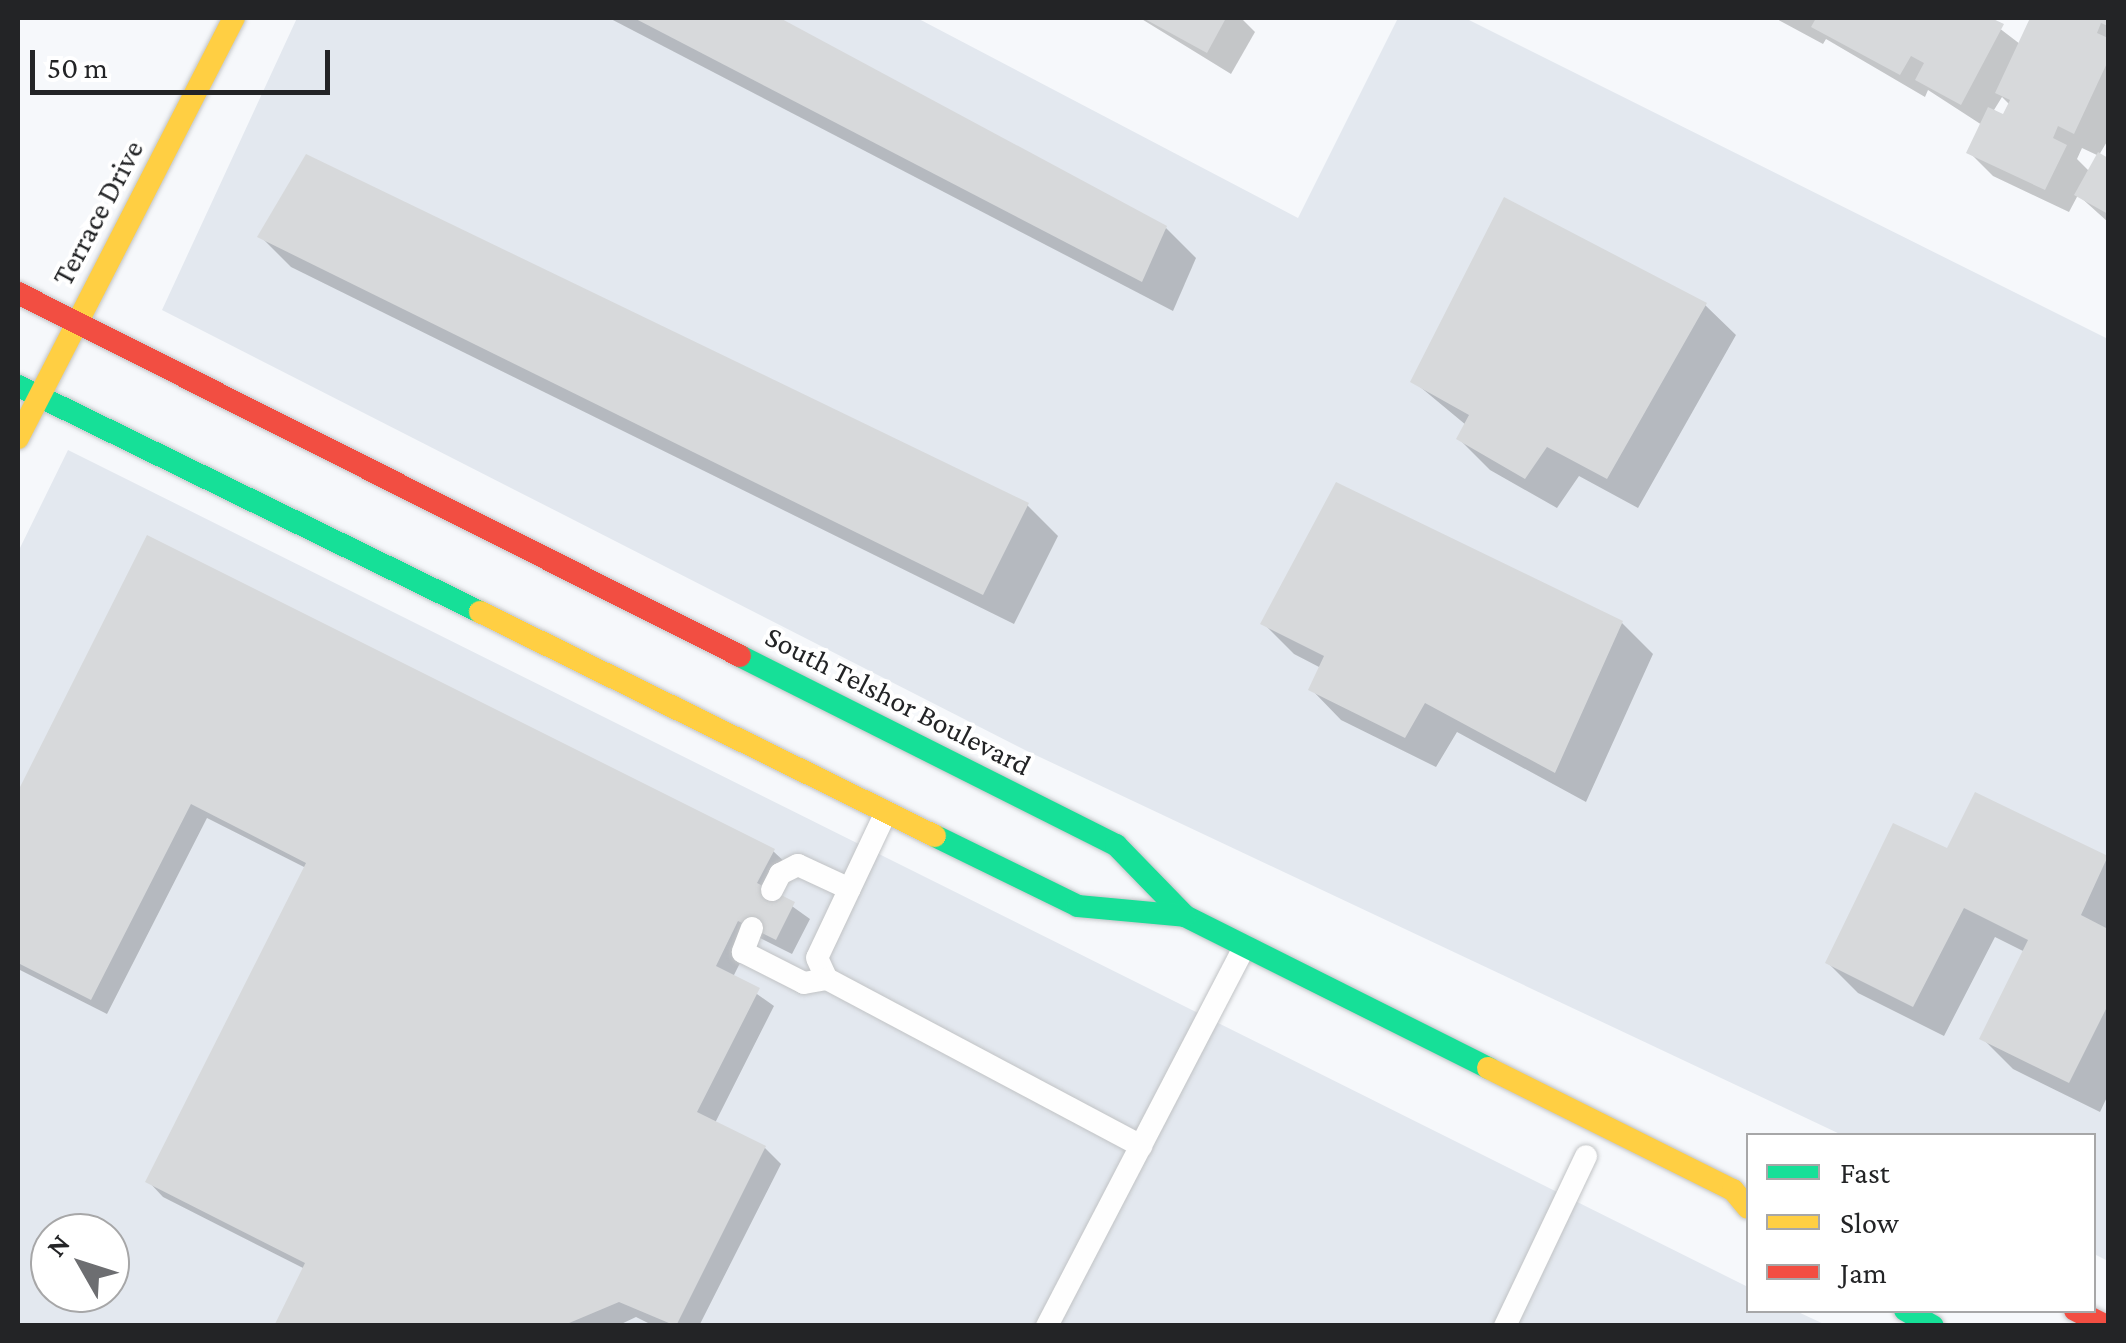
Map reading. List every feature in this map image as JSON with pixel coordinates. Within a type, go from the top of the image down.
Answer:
[{"type":"main road","name":"Terrace Drive","points":[[18,438],[28,390],[75,320],[234,18]]},
{"type":"main road","name":"South Telshor Boulevard","points":[[18,292],[943,768],[1116,845],[1185,916],[1741,1189]]},
{"type":"main road","points":[[28,390],[886,812],[918,817],[1078,906],[1185,916]]},
{"type":"main road","points":[[1910,1313],[1933,1326]]},
{"type":"main road","points":[[2081,1313],[2107,1326]]},
{"type":"lane","points":[[832,982],[817,958],[886,812]]},
{"type":"lane","points":[[772,890],[780,874],[798,865],[850,889]]},
{"type":"lane","points":[[752,928],[743,952],[804,983],[832,982],[1141,1146]]},
{"type":"lane","points":[[1048,1326],[1245,946]]},
{"type":"lane","points":[[1504,1326],[1586,1156]]},
{"type":"shaded area","points":[[297,18],[917,18],[1298,218],[1398,18],[1465,18],[2108,339],[2108,1261],[2096,1255],[2096,1133],[1838,1133],[1027,751],[162,310]]},
{"type":"shaded area","points":[[68,450],[1746,1286],[1746,1313],[1800,1313],[1826,1325],[18,1325],[18,552]]},
{"type":"building","points":[[634,18],[780,18],[1167,226],[1142,282]]},
{"type":"building","points":[[1143,18],[1226,18],[1207,53]]},
{"type":"building","points":[[1816,18],[1991,18],[2004,24],[1961,105],[1915,80],[1924,63],[1911,56],[1900,75],[1811,27]]},
{"type":"building","points":[[2030,18],[2108,18],[2108,26],[2101,23],[2097,33],[2108,38],[2108,61],[2074,134],[2058,126],[2053,138],[2067,145],[2045,190],[1966,153],[1988,107],[2003,114],[2010,100],[1995,93]]},
{"type":"building","points":[[2098,152],[2108,158],[2108,214],[2074,195]]},
{"type":"building","points":[[306,154],[1029,503],[983,595],[257,237]]},
{"type":"building","points":[[1504,197],[1707,303],[1607,479],[1547,447],[1525,479],[1456,439],[1469,415],[1410,382]]},
{"type":"building","points":[[1336,482],[1623,621],[1555,773],[1425,703],[1405,738],[1308,690],[1324,656],[1260,624]]},
{"type":"building","points":[[147,535],[775,849],[757,883],[795,902],[776,940],[738,921],[716,966],[760,988],[697,1112],[766,1146],[676,1326],[619,1302],[562,1326],[274,1326],[305,1263],[145,1182],[306,863],[191,804],[91,1000],[18,963],[18,791]]},
{"type":"building","points":[[1975,792],[2108,856],[2081,915],[2108,929],[2108,1005],[2069,1083],[1979,1039],[2028,940],[1964,908],[1913,1007],[1825,963],[1893,823],[1947,848]]},
{"type":"traffic: fast","points":[[18,386],[480,612]]},
{"type":"traffic: fast","points":[[740,656],[1116,845],[1185,916],[1488,1068]]},
{"type":"traffic: fast","points":[[935,836],[1078,906],[1185,916]]},
{"type":"traffic: fast","points":[[1910,1313],[1933,1326]]},
{"type":"traffic: slow","points":[[18,438],[234,18]]},
{"type":"traffic: slow","points":[[480,612],[935,836]]},
{"type":"traffic: slow","points":[[1488,1068],[1733,1190],[1746,1206]]},
{"type":"traffic: jam","points":[[18,293],[740,656]]},
{"type":"traffic: jam","points":[[2081,1313],[2107,1326]]}]
